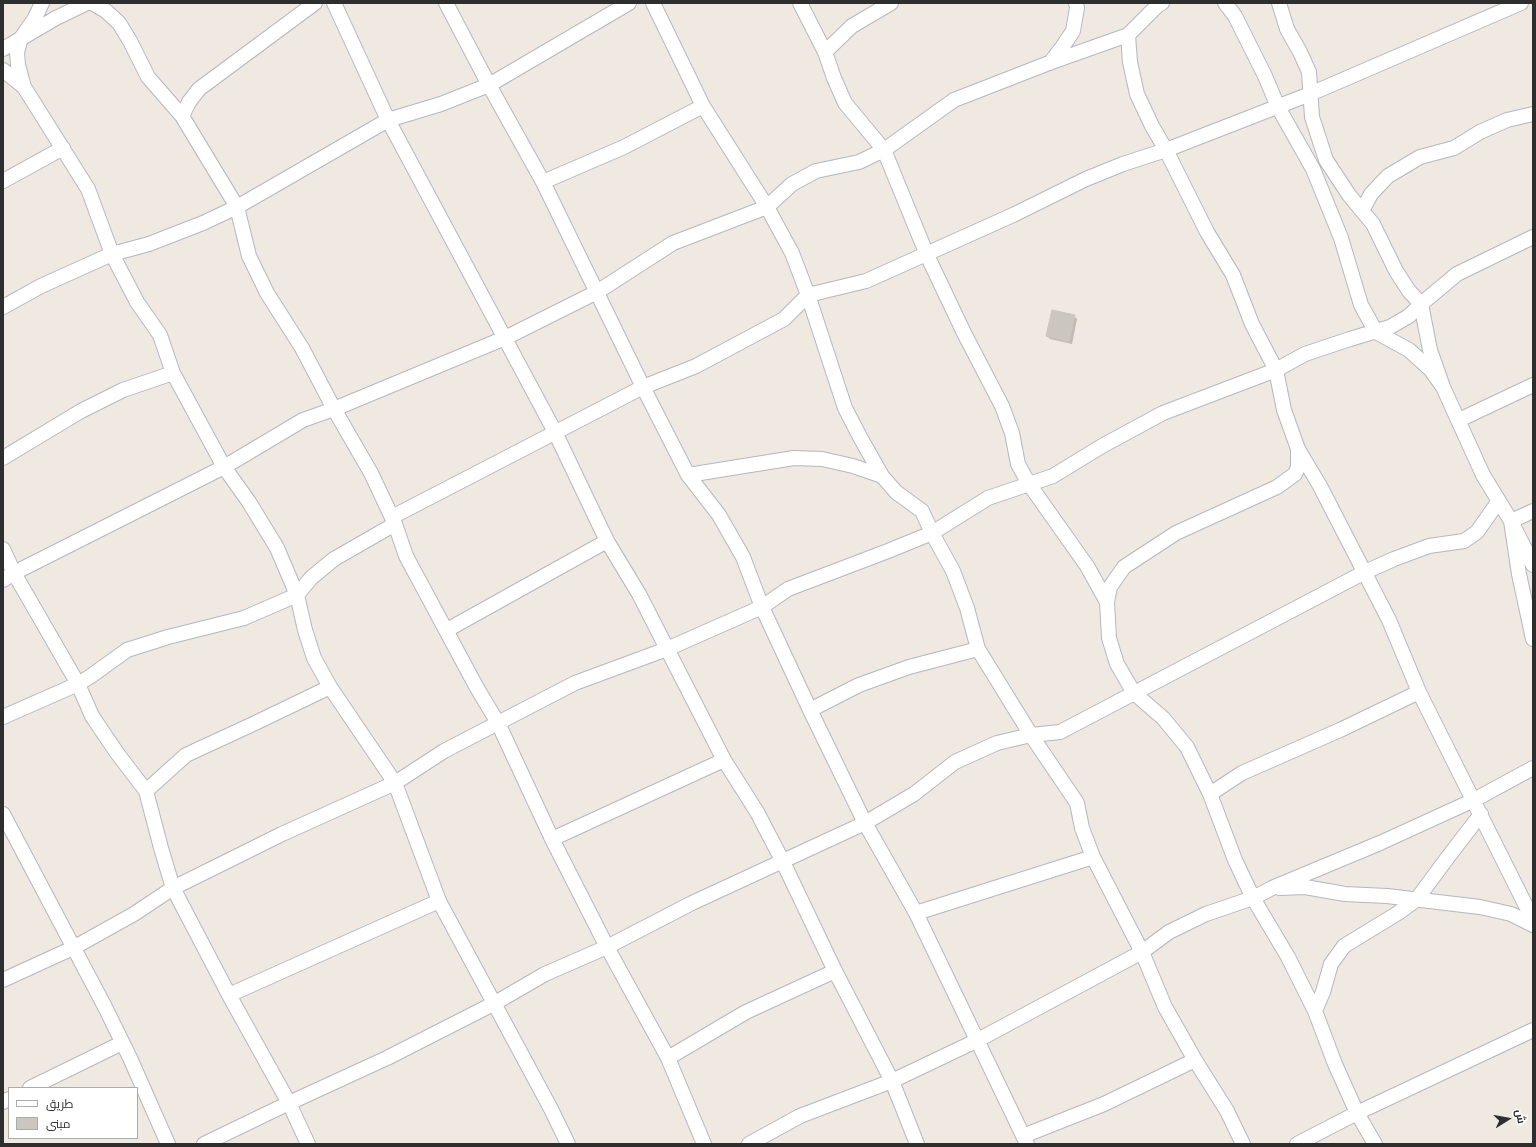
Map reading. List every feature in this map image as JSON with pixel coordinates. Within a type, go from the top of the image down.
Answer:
[{"type":"street","points":[[42,3],[35,18],[21,38],[17,52],[18,66],[24,87],[88,189],[112,254],[137,302],[160,335],[173,373],[224,467],[249,502],[277,548],[297,595],[305,630],[314,658],[330,687],[395,783],[439,901],[495,1003],[568,1144]]},
{"type":"street","points":[[3,49],[56,18],[87,3]]},
{"type":"street","points":[[92,3],[106,11],[119,23],[148,77],[182,116],[237,207],[249,256],[267,294],[302,348],[334,410],[371,473],[394,521],[406,556],[477,688],[498,723],[552,839],[607,947],[668,1058],[704,1144]]},
{"type":"street","points":[[182,116],[189,102],[199,89],[315,3]]},
{"type":"street","points":[[334,3],[388,120],[555,432],[607,541],[639,594],[724,760],[757,812],[783,862],[835,971],[892,1081],[917,1144]]},
{"type":"street","points":[[446,3],[489,85],[543,182],[643,387],[688,475],[719,515],[743,557],[762,607],[810,710],[865,823],[916,913],[1025,1140],[1195,1060]]},
{"type":"street","points":[[3,307],[41,286],[112,254],[149,244],[203,223],[237,207],[388,120],[441,104],[489,85],[630,3]]},
{"type":"street","points":[[653,3],[703,106],[767,207],[792,253],[808,295],[846,408],[882,476],[896,492],[922,511],[932,533],[953,571],[967,608],[978,649],[1031,735],[1077,803],[1082,828],[1093,857],[1142,952],[1165,1007],[1227,1112],[1243,1144]]},
{"type":"street","points":[[800,3],[825,52],[845,103],[884,150],[927,255],[964,333],[1002,406],[1012,433],[1018,464],[1029,484],[1087,566],[1107,602]]},
{"type":"street","points":[[825,52],[852,26],[891,3]]},
{"type":"street","points":[[1049,63],[1064,46],[1073,31],[1077,8],[1076,3]]},
{"type":"street","points":[[8,576],[224,467],[303,420],[334,410],[505,338],[597,292],[673,243],[767,207],[792,184],[816,171],[859,162],[884,150],[954,100],[1049,63],[1128,35],[1157,6],[1162,3]]},
{"type":"street","points":[[1225,3],[1235,16],[1251,46],[1278,107],[1313,169],[1341,238],[1361,306],[1376,332],[1409,350],[1430,369],[1443,386]]},
{"type":"street","points":[[1279,3],[1287,29],[1309,72],[1312,117],[1326,160],[1349,195],[1373,224],[1396,270],[1420,304],[1430,350],[1443,386],[1483,475],[1498,502],[1511,521],[1533,565]]},
{"type":"street","points":[[3,717],[78,684],[127,650],[168,637],[244,618],[297,595],[311,578],[334,559],[394,521],[555,432],[643,387],[696,366],[784,319],[808,295],[866,281],[927,255],[1086,179],[1278,107],[1521,3]]},
{"type":"street","points":[[1128,35],[1130,62],[1137,94],[1207,232],[1233,275],[1252,324],[1276,370],[1284,410],[1298,448],[1365,572],[1389,620],[1419,692],[1533,920]]},
{"type":"street","points":[[3,70],[24,87]]},
{"type":"street","points":[[543,182],[624,147],[703,106]]},
{"type":"street","points":[[1362,211],[1371,194],[1388,176],[1420,157],[1454,148],[1480,132],[1507,120],[1533,114]]},
{"type":"street","points":[[3,181],[63,148]]},
{"type":"street","points":[[3,980],[73,948],[134,914],[173,888],[282,834],[395,783],[444,751],[575,683],[667,649],[762,607],[788,589],[932,533],[988,498],[1053,476],[1102,446],[1163,413],[1276,370],[1306,354],[1390,328],[1409,316],[1420,304],[1456,274],[1533,237]]},
{"type":"street","points":[[3,458],[81,411],[123,390],[173,373]]},
{"type":"street","points":[[1459,420],[1533,386]]},
{"type":"street","points":[[1298,448],[1298,467],[1295,474],[1277,487],[1176,533],[1124,567],[1110,587],[1107,602],[1109,638],[1117,664],[1134,693],[1163,718],[1187,747],[1210,794],[1235,860],[1253,898],[1288,957],[1314,1012],[1357,1113],[1375,1144]]},
{"type":"street","points":[[688,475],[794,458],[822,459],[853,466],[882,476]]},
{"type":"street","points":[[204,1144],[388,1058],[495,1003],[545,974],[607,947],[692,903],[865,823],[914,794],[955,762],[997,743],[1031,735],[1060,732],[1365,572],[1429,546],[1464,541],[1477,532],[1498,502]]},
{"type":"street","points":[[1511,521],[1533,511]]},
{"type":"street","points":[[1511,521],[1519,574],[1533,639]]},
{"type":"street","points":[[447,630],[607,541]]},
{"type":"street","points":[[3,549],[8,576],[78,684],[92,716],[146,791],[173,888],[229,995],[289,1103],[308,1144]]},
{"type":"street","points":[[810,710],[859,685],[909,667],[978,649]]},
{"type":"street","points":[[146,791],[186,755],[330,687]]},
{"type":"street","points":[[1210,794],[1242,773],[1340,730],[1419,692]]},
{"type":"street","points":[[552,839],[724,760]]},
{"type":"street","points":[[749,1144],[800,1116],[892,1081],[978,1040],[1142,952],[1169,932],[1206,914],[1253,898],[1272,888],[1380,843],[1474,800],[1533,768]]},
{"type":"street","points":[[3,814],[7,831],[105,1007],[168,1144]]},
{"type":"street","points":[[1314,1012],[1323,992],[1331,964],[1344,946],[1418,899],[1481,814]]},
{"type":"street","points":[[916,913],[1093,857]]},
{"type":"street","points":[[1272,888],[1305,887],[1345,894],[1418,899],[1480,907],[1511,914],[1533,924]]},
{"type":"street","points":[[229,995],[439,901]]},
{"type":"street","points":[[668,1058],[746,1012],[835,971]]},
{"type":"street","points":[[1297,1144],[1357,1113],[1533,1030]]},
{"type":"street","points":[[32,1087],[122,1043]]},
{"type":"building","points":[[1052,310],[1075,315],[1069,342],[1046,336]]}]
